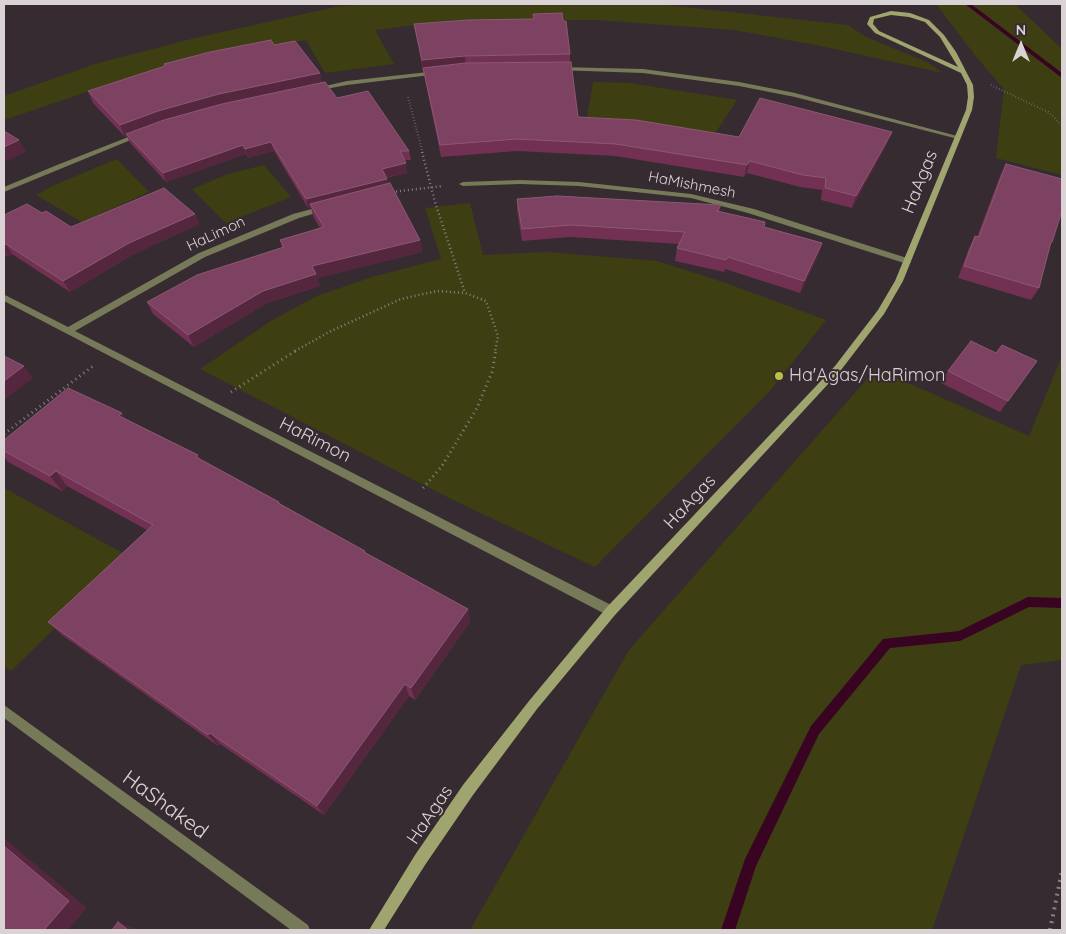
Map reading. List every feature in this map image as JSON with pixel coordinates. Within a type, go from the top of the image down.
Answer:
[{"type":"street","name":"HaAgas","points":[[376,930],[420,860],[468,790],[533,705],[611,611],[838,368],[881,312],[899,281],[969,110],[970,85],[963,72],[942,36],[927,21],[910,14],[891,14],[872,18],[870,24],[878,32],[963,72]]},
{"type":"street","points":[[553,69],[642,72],[739,84],[795,95],[958,137]]},
{"type":"street","points":[[311,89],[403,76],[448,72]]},
{"type":"street","points":[[4,190],[59,166],[149,132]]},
{"type":"street","name":"HaMishmesh","points":[[463,184],[520,182],[580,184],[690,196],[751,211],[907,261]]},
{"type":"street","name":"HaLimon","points":[[68,331],[202,255],[296,216],[334,205]]},
{"type":"street","name":"HaRimon","points":[[4,298],[611,611]]},
{"type":"street","name":"HaShaked","points":[[4,711],[303,930]]},
{"type":"path","points":[[963,72],[1048,112],[1062,125]]},
{"type":"path","points":[[403,76],[431,187],[465,293]]},
{"type":"path","points":[[388,192],[463,184]]},
{"type":"path","points":[[211,405],[277,361],[331,331],[401,299],[437,291],[465,293],[486,301],[498,336],[492,372],[477,408],[442,466],[408,506]]},
{"type":"path","points":[[4,434],[111,353]]},
{"type":"path","points":[[1050,930],[1062,871]]},
{"type":"shaded area","points":[[367,4],[658,4],[848,25],[866,37],[929,63],[943,73],[821,46],[734,30],[597,20],[447,21],[375,30],[394,64],[325,73],[306,40],[221,54],[128,78],[4,120],[4,96],[95,64],[195,38],[335,7]]},
{"type":"shaded area","points":[[936,4],[1015,4],[1062,49],[1062,175],[996,158],[1004,89],[978,59]]},
{"type":"shaded area","points":[[593,82],[630,83],[737,100],[714,135],[641,121],[587,117]]},
{"type":"shaded area","points":[[117,159],[149,192],[82,222],[36,195],[52,186]]},
{"type":"shaded area","points":[[264,165],[291,197],[226,223],[192,189],[228,174]]},
{"type":"shaded area","points":[[470,203],[483,255],[546,252],[657,261],[726,283],[826,320],[770,391],[595,567],[449,498],[200,369],[271,321],[317,296],[372,277],[441,259],[425,208]]},
{"type":"shaded area","points":[[1062,356],[1062,660],[1021,665],[932,930],[470,930],[629,650],[876,369],[1029,436]]},
{"type":"shaded area","points":[[4,488],[128,556],[11,671],[4,666]]},
{"type":"building","points":[[562,13],[563,21],[566,21],[570,54],[465,56],[422,60],[414,24],[468,20],[534,19],[533,14]]},
{"type":"building","points":[[271,40],[274,45],[295,41],[320,73],[219,94],[158,111],[120,125],[88,91],[165,66],[164,64],[210,52]]},
{"type":"building","points":[[571,62],[578,117],[636,120],[739,137],[760,98],[892,132],[856,196],[825,188],[826,178],[803,175],[750,161],[747,165],[616,144],[517,139],[440,145],[423,68],[465,63]]},
{"type":"building","points":[[325,82],[337,98],[368,91],[409,151],[400,151],[406,163],[382,169],[387,179],[306,199],[271,142],[245,149],[243,145],[163,173],[126,134],[164,120],[222,104]]},
{"type":"building","points":[[4,131],[19,140],[4,147]]},
{"type":"building","points":[[1006,164],[1062,179],[1062,211],[1051,242],[1039,288],[964,266],[975,236],[979,237]]},
{"type":"building","points":[[390,183],[420,240],[312,266],[316,274],[263,291],[188,335],[147,302],[197,275],[284,247],[280,240],[324,227],[310,204]]},
{"type":"building","points":[[164,188],[195,214],[129,243],[63,281],[6,244],[4,245],[4,215],[27,204],[42,213],[46,211],[71,227]]},
{"type":"building","points":[[557,196],[721,205],[717,211],[765,222],[764,227],[822,243],[804,281],[728,257],[726,260],[677,248],[685,232],[570,225],[522,229],[517,199]]},
{"type":"building","points":[[971,341],[996,353],[1002,345],[1037,361],[1008,401],[948,371]]},
{"type":"building","points":[[4,356],[24,366],[4,381]]},
{"type":"building","points":[[68,388],[122,413],[119,416],[198,455],[196,457],[468,609],[411,688],[405,684],[317,806],[210,733],[208,735],[48,622],[153,525],[56,471],[50,476],[4,451],[4,440]]},
{"type":"building","points":[[4,846],[69,901],[44,930],[4,930]]},
{"type":"building","points":[[118,922],[128,930],[112,930]]},
{"type":"waterway","points":[[968,4],[1062,76]]},
{"type":"waterway","points":[[728,930],[750,864],[815,730],[887,643],[960,636],[1028,602],[1062,603]]},
{"type":"place","name":"Ha'Agas/HaRimon","points":[[779,376]]}]
